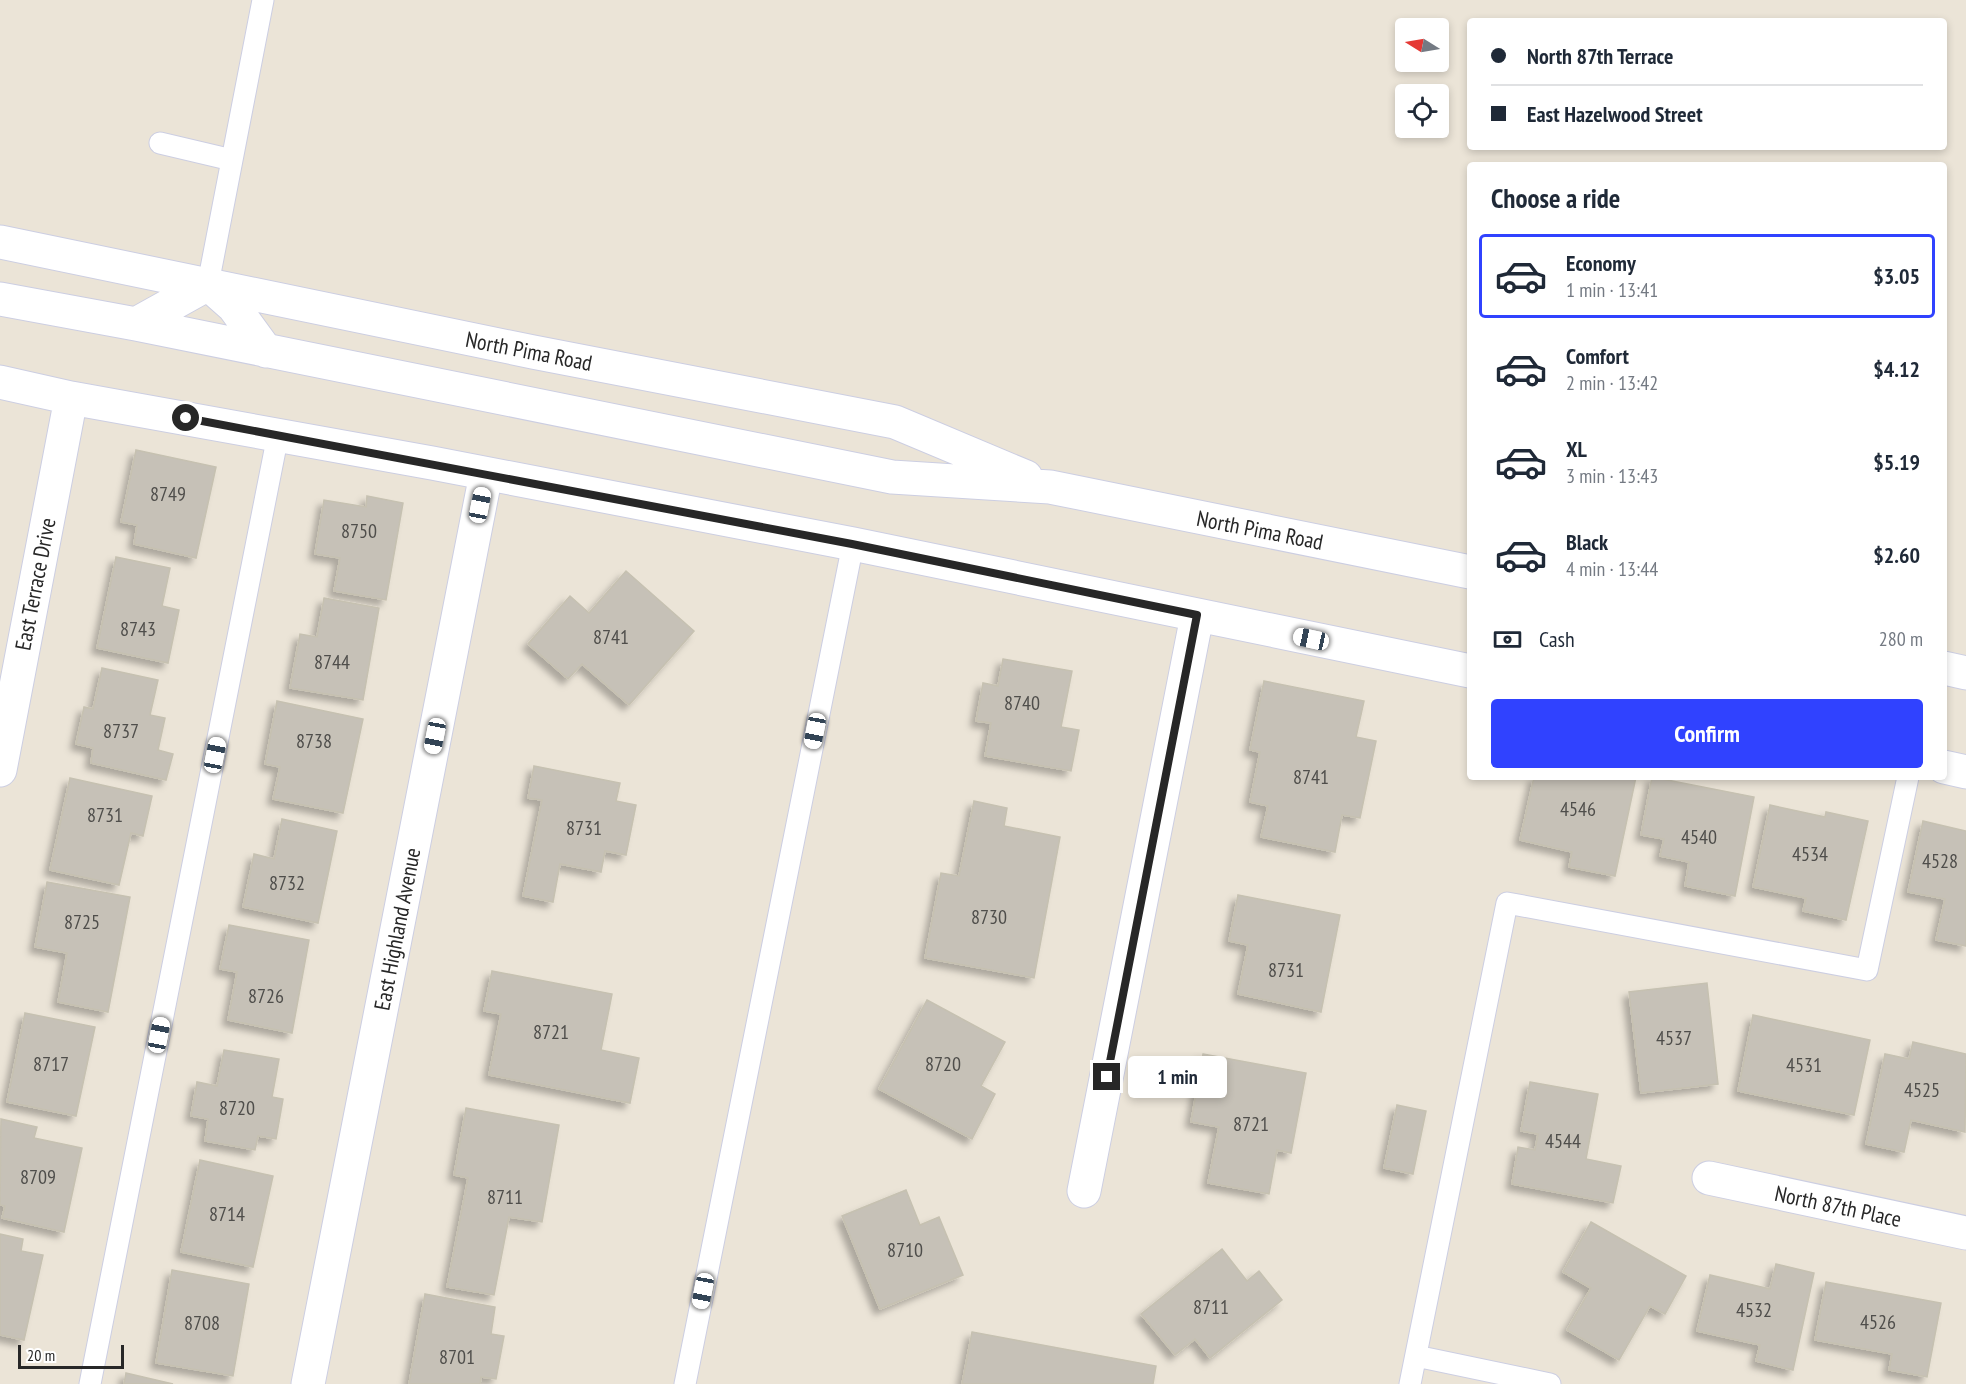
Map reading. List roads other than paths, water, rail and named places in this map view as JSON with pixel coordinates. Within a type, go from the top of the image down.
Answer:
[{"type":"street","name":"North Pima Road","points":[[0,242],[533,352],[895,422],[1050,487]]},
{"type":"street","points":[[136,324],[208,284],[234,307],[266,351]]},
{"type":"street","name":"North Pima Road","points":[[0,299],[136,324],[892,477],[1050,487],[1467,571]]},
{"type":"street","points":[[0,382],[70,398],[278,435],[852,544],[1467,670]]},
{"type":"street","name":"East Terrace Drive","points":[[0,770],[70,398]]},
{"type":"street","name":"East Highland Avenue","points":[[308,1384],[486,474]]},
{"type":"street","points":[[1084,1191],[1197,615]]},
{"type":"street","points":[[1947,669],[1966,673]]},
{"type":"street","points":[[1947,768],[1966,772]]},
{"type":"street","name":"North 87th Place","points":[[1709,1178],[1966,1233]]},
{"type":"lane","points":[[208,284],[263,0]]},
{"type":"lane","points":[[160,144],[232,160]]},
{"type":"lane","points":[[90,1384],[278,435]]},
{"type":"lane","points":[[685,1384],[852,544]]},
{"type":"lane","points":[[1410,1384],[1507,903],[1867,970],[1907,780]]},
{"type":"lane","points":[[1416,1356],[1550,1384]]}]
